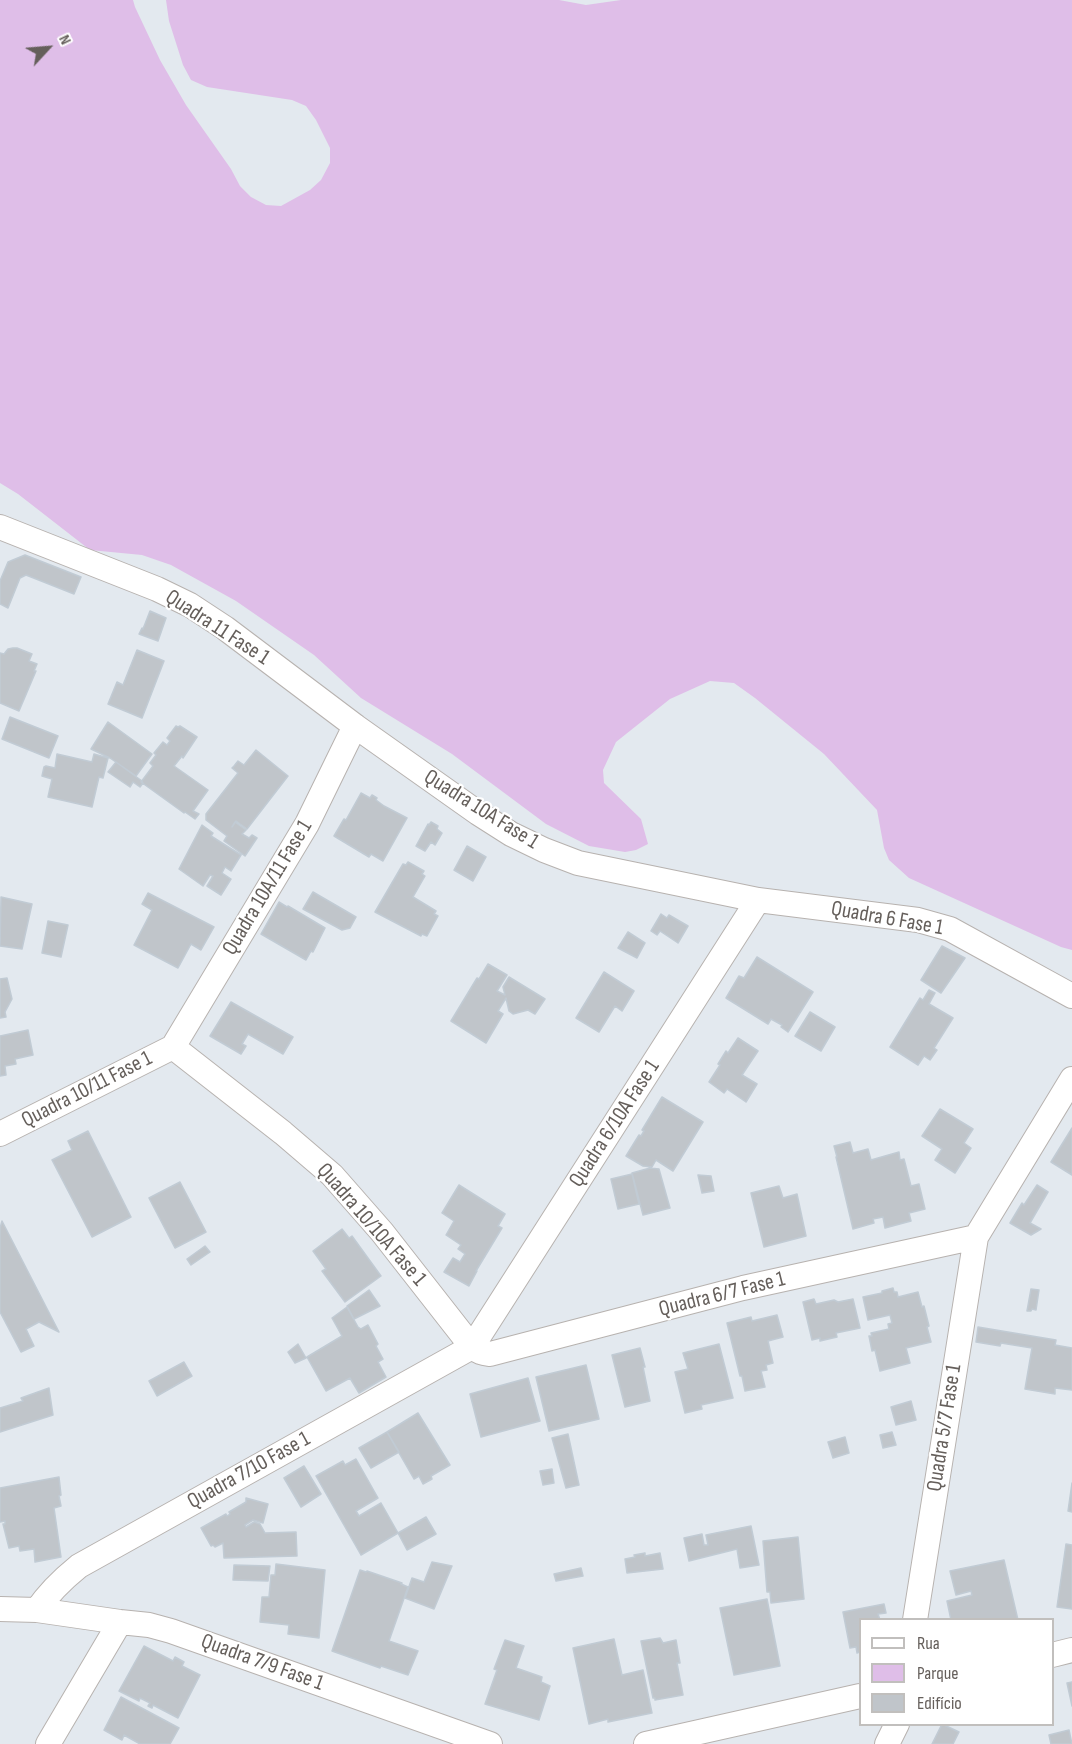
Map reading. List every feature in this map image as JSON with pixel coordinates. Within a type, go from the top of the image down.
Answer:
[{"type":"street","name":"Quadra 11 Fase 1","points":[[0,527],[156,589],[190,605],[225,628],[355,726]]},
{"type":"street","name":"Quadra 10A Fase 1","points":[[355,726],[478,813],[511,834],[544,850],[578,863],[610,871],[758,900]]},
{"type":"street","name":"Quadra 10A/11 Fase 1","points":[[174,1047],[307,824],[355,726]]},
{"type":"street","name":"Quadra 6 Fase 1","points":[[758,900],[918,920],[950,929],[1072,996]]},
{"type":"street","name":"Quadra 6/10A Fase 1","points":[[472,1347],[758,900]]},
{"type":"street","name":"Quadra 10/11 Fase 1","points":[[0,1134],[174,1047]]},
{"type":"street","name":"Quadra 10/10A Fase 1","points":[[174,1047],[332,1175],[382,1232],[472,1347]]},
{"type":"street","points":[[976,1237],[1072,1079]]},
{"type":"street","name":"Quadra 6/7 Fase 1","points":[[472,1347],[477,1352],[490,1354],[743,1288],[976,1237]]},
{"type":"street","name":"Quadra 5/7 Fase 1","points":[[915,1618],[976,1237]]},
{"type":"street","name":"Quadra 7/10 Fase 1","points":[[37,1610],[58,1584],[79,1566],[472,1347]]},
{"type":"street","name":"Quadra 7/9 Fase 1","points":[[0,1609],[37,1610],[149,1624],[484,1743]]},
{"type":"street","points":[[48,1744],[120,1622]]},
{"type":"street","points":[[1054,1655],[1072,1650]]},
{"type":"street","points":[[646,1744],[859,1696]]},
{"type":"street","points":[[887,1744],[896,1726]]},
{"type":"green space","points":[[0,0],[133,0],[160,60],[186,105],[231,169],[240,186],[251,197],[266,205],[281,206],[310,190],[321,180],[330,163],[330,148],[316,120],[306,106],[292,100],[207,87],[191,80],[183,65],[169,21],[166,0],[559,0],[586,5],[621,0],[1072,0],[1072,950],[909,878],[889,860],[884,848],[877,810],[824,754],[734,683],[710,681],[670,699],[616,742],[603,770],[604,783],[641,819],[648,844],[625,852],[589,846],[546,824],[452,754],[361,698],[314,655],[236,601],[171,565],[142,555],[90,550],[18,494],[0,483]]},
{"type":"building","points":[[25,555],[81,577],[74,594],[26,575],[20,578],[8,608],[0,604],[0,581],[8,562]]},
{"type":"building","points":[[150,611],[166,618],[158,641],[139,634]]},
{"type":"building","points":[[17,648],[32,654],[29,661],[37,664],[19,711],[0,703],[0,653],[4,654],[8,649]]},
{"type":"building","points":[[137,650],[164,661],[142,718],[108,704],[117,682],[123,685]]},
{"type":"building","points":[[10,717],[58,736],[49,758],[2,739]]},
{"type":"building","points":[[108,722],[152,754],[136,776],[110,758],[91,749]]},
{"type":"building","points":[[176,726],[180,726],[197,737],[183,758],[182,756],[174,766],[208,790],[193,811],[199,814],[195,819],[141,782],[153,766],[150,763],[156,755],[154,753],[163,742],[167,745],[170,741],[167,738]]},
{"type":"building","points":[[256,750],[288,776],[247,829],[235,822],[246,830],[242,834],[249,838],[252,835],[257,838],[245,856],[224,841],[227,836],[206,820],[206,814],[238,773],[232,768],[238,761],[244,765]]},
{"type":"building","points":[[57,754],[92,762],[94,754],[108,758],[103,778],[99,777],[92,807],[48,797],[52,779],[42,776],[44,767],[55,768]]},
{"type":"building","points":[[116,762],[142,781],[140,787],[133,782],[130,787],[108,772]]},
{"type":"building","points":[[361,793],[370,798],[372,795],[384,806],[407,818],[383,861],[371,854],[369,857],[334,836]]},
{"type":"building","points":[[431,822],[438,826],[437,829],[442,833],[435,845],[431,842],[425,851],[416,846]]},
{"type":"building","points":[[202,825],[213,833],[211,836],[241,855],[231,871],[225,867],[222,873],[231,879],[221,895],[207,886],[213,876],[210,875],[203,886],[179,869]]},
{"type":"building","points":[[467,846],[486,857],[473,881],[454,870]]},
{"type":"building","points":[[408,862],[424,871],[422,874],[425,876],[413,897],[436,911],[434,914],[438,916],[427,936],[422,934],[421,936],[375,912],[403,864],[406,865]]},
{"type":"building","points":[[313,892],[356,917],[350,928],[342,930],[303,909]]},
{"type":"building","points":[[148,893],[214,927],[201,950],[191,944],[178,968],[134,945],[152,910],[142,904]]},
{"type":"building","points":[[1,897],[32,904],[22,949],[0,946]]},
{"type":"building","points":[[279,902],[325,928],[313,952],[311,951],[306,960],[261,934]]},
{"type":"building","points":[[661,914],[667,918],[669,915],[688,926],[678,943],[660,931],[657,935],[651,931]]},
{"type":"building","points":[[48,921],[68,925],[61,957],[42,953]]},
{"type":"building","points":[[628,932],[645,943],[637,958],[618,948]]},
{"type":"building","points":[[942,946],[965,958],[941,993],[921,980]]},
{"type":"building","points":[[757,957],[813,992],[788,1032],[781,1027],[782,1025],[771,1019],[768,1024],[726,998],[739,976],[744,978]]},
{"type":"building","points":[[488,964],[507,975],[497,991],[505,995],[503,987],[509,977],[545,999],[535,1014],[528,1010],[513,1014],[509,1011],[506,998],[498,1011],[503,1014],[486,1043],[451,1021]]},
{"type":"building","points":[[604,972],[634,991],[622,1011],[615,1006],[599,1032],[576,1018]]},
{"type":"building","points":[[7,978],[12,999],[5,1012],[6,1017],[0,1018],[0,979]]},
{"type":"building","points":[[929,990],[935,993],[929,1004],[953,1018],[934,1048],[937,1050],[930,1060],[924,1056],[918,1065],[890,1047],[920,998],[923,1000]]},
{"type":"building","points":[[231,1002],[293,1037],[283,1054],[248,1034],[242,1044],[246,1046],[241,1054],[210,1036]]},
{"type":"building","points":[[810,1012],[835,1027],[821,1051],[795,1036]]},
{"type":"building","points":[[28,1030],[33,1055],[15,1059],[16,1064],[5,1066],[6,1075],[0,1076],[0,1036]]},
{"type":"building","points":[[738,1038],[758,1051],[742,1075],[757,1084],[746,1102],[727,1089],[724,1093],[709,1082],[726,1051],[728,1053]]},
{"type":"building","points":[[662,1097],[703,1122],[673,1171],[656,1160],[652,1167],[643,1166],[626,1156],[639,1135],[641,1136],[644,1131],[642,1130]]},
{"type":"building","points":[[940,1109],[973,1129],[964,1143],[971,1148],[955,1173],[935,1160],[942,1149],[922,1136]]},
{"type":"building","points":[[1072,1128],[1072,1175],[1051,1162]]},
{"type":"building","points":[[88,1131],[131,1217],[92,1237],[52,1160],[72,1150],[68,1141]]},
{"type":"building","points":[[850,1142],[853,1153],[868,1149],[871,1160],[899,1152],[900,1160],[904,1159],[911,1186],[919,1184],[925,1209],[909,1213],[911,1221],[885,1228],[883,1217],[873,1219],[874,1223],[853,1229],[834,1146]]},
{"type":"building","points":[[650,1168],[659,1169],[670,1208],[643,1215],[632,1173]]},
{"type":"building","points":[[632,1174],[639,1204],[618,1209],[611,1179]]},
{"type":"building","points":[[698,1175],[711,1176],[714,1191],[702,1193]]},
{"type":"building","points":[[180,1182],[206,1232],[175,1248],[149,1198]]},
{"type":"building","points":[[459,1185],[505,1214],[498,1226],[502,1228],[469,1286],[444,1272],[453,1258],[460,1262],[465,1254],[458,1249],[461,1245],[446,1235],[454,1221],[442,1213]]},
{"type":"building","points":[[1037,1185],[1048,1192],[1030,1223],[1041,1229],[1031,1235],[1010,1223],[1022,1203],[1024,1205]]},
{"type":"building","points":[[779,1186],[783,1198],[797,1194],[806,1236],[764,1247],[751,1193]]},
{"type":"building","points":[[2,1221],[59,1332],[39,1322],[26,1329],[34,1346],[21,1352],[0,1312],[0,1228]]},
{"type":"building","points":[[342,1229],[349,1238],[352,1236],[381,1276],[345,1302],[322,1271],[326,1269],[313,1251]]},
{"type":"building","points":[[205,1246],[210,1252],[191,1265],[187,1259]]},
{"type":"building","points":[[893,1288],[898,1297],[918,1292],[922,1307],[924,1306],[931,1342],[906,1348],[910,1363],[880,1371],[869,1336],[872,1336],[871,1333],[889,1329],[888,1324],[892,1323],[890,1315],[868,1320],[863,1297]]},
{"type":"building","points":[[1031,1289],[1039,1290],[1036,1310],[1027,1311]]},
{"type":"building","points":[[369,1290],[380,1306],[354,1319],[347,1306]]},
{"type":"building","points":[[814,1299],[816,1304],[853,1299],[860,1328],[836,1333],[837,1337],[820,1341],[820,1338],[812,1340],[803,1302]]},
{"type":"building","points":[[347,1307],[358,1327],[361,1329],[368,1325],[378,1344],[376,1346],[383,1359],[378,1362],[386,1377],[359,1393],[350,1378],[326,1391],[307,1357],[342,1336],[332,1318]]},
{"type":"building","points":[[777,1315],[783,1337],[768,1341],[773,1363],[766,1365],[767,1370],[761,1371],[765,1387],[745,1391],[727,1323],[751,1317],[752,1321]]},
{"type":"building","points":[[978,1327],[1056,1340],[1055,1345],[1072,1348],[1072,1390],[1055,1388],[1055,1394],[1025,1389],[1032,1348],[976,1342]]},
{"type":"building","points":[[298,1344],[306,1358],[295,1363],[288,1352]]},
{"type":"building","points":[[719,1344],[733,1398],[701,1405],[702,1409],[685,1413],[675,1372],[688,1369],[683,1353]]},
{"type":"building","points":[[640,1348],[650,1401],[625,1407],[612,1355]]},
{"type":"building","points":[[184,1362],[192,1376],[157,1396],[149,1381]]},
{"type":"building","points":[[586,1365],[599,1419],[549,1431],[536,1377]]},
{"type":"building","points":[[528,1378],[540,1421],[481,1437],[470,1394]]},
{"type":"building","points":[[49,1388],[53,1415],[0,1432],[0,1408],[23,1401],[21,1398]]},
{"type":"building","points":[[911,1401],[916,1420],[896,1425],[891,1407]]},
{"type":"building","points":[[418,1413],[450,1465],[431,1476],[432,1479],[423,1484],[419,1476],[414,1479],[387,1432]]},
{"type":"building","points":[[387,1432],[399,1452],[371,1468],[359,1448]]},
{"type":"building","points":[[892,1432],[896,1445],[883,1448],[880,1435]]},
{"type":"building","points":[[568,1434],[579,1485],[566,1488],[552,1438]]},
{"type":"building","points":[[845,1437],[849,1453],[833,1458],[828,1442]]},
{"type":"building","points":[[356,1459],[378,1498],[356,1511],[359,1516],[381,1503],[398,1533],[361,1555],[316,1476],[343,1461],[345,1465]]},
{"type":"building","points":[[304,1466],[321,1494],[301,1507],[284,1478]]},
{"type":"building","points":[[552,1469],[554,1483],[543,1485],[540,1471]]},
{"type":"building","points":[[59,1477],[61,1506],[54,1508],[61,1557],[35,1562],[34,1549],[20,1551],[19,1546],[9,1548],[3,1524],[5,1521],[0,1522],[0,1488]]},
{"type":"building","points":[[1072,1483],[1072,1512],[1068,1511]]},
{"type":"building","points":[[246,1498],[268,1504],[263,1523],[253,1520],[245,1525],[246,1527],[254,1522],[260,1524],[265,1533],[296,1532],[297,1556],[224,1558],[223,1543],[215,1547],[211,1546],[201,1528],[230,1514],[229,1512],[246,1502]]},
{"type":"building","points":[[426,1517],[436,1534],[407,1550],[398,1533]]},
{"type":"building","points":[[751,1526],[759,1565],[740,1568],[737,1549],[689,1561],[684,1538],[702,1534],[704,1545],[708,1545],[706,1535]]},
{"type":"building","points":[[798,1537],[804,1599],[771,1603],[770,1592],[767,1592],[763,1541]]},
{"type":"building","points":[[1066,1544],[1072,1545],[1072,1609],[1057,1607]]},
{"type":"building","points":[[645,1553],[645,1556],[660,1553],[663,1569],[627,1573],[625,1559]]},
{"type":"building","points":[[1004,1560],[1018,1618],[951,1618],[947,1601],[972,1595],[971,1591],[956,1595],[950,1571]]},
{"type":"building","points":[[432,1562],[452,1566],[434,1609],[405,1598],[412,1578],[424,1582]]},
{"type":"building","points":[[276,1564],[325,1570],[319,1638],[288,1634],[289,1625],[260,1622],[262,1597],[269,1597],[271,1575],[275,1575]]},
{"type":"building","points":[[234,1565],[270,1566],[268,1581],[233,1580]]},
{"type":"building","points":[[581,1568],[583,1576],[556,1581],[554,1574]]},
{"type":"building","points":[[360,1570],[408,1587],[389,1641],[418,1651],[408,1675],[332,1651]]},
{"type":"building","points":[[767,1599],[780,1666],[734,1675],[720,1608]]},
{"type":"building","points":[[884,1604],[886,1613],[878,1614],[879,1618],[859,1618],[859,1652],[857,1653],[856,1647],[850,1648],[843,1612]]},
{"type":"building","points":[[660,1638],[663,1643],[676,1640],[680,1663],[677,1663],[683,1695],[655,1700],[641,1641]]},
{"type":"building","points":[[614,1639],[622,1675],[643,1670],[652,1713],[589,1724],[573,1648]]},
{"type":"building","points":[[505,1640],[524,1646],[516,1668],[542,1677],[541,1682],[550,1686],[539,1720],[485,1704],[497,1670],[494,1669]]},
{"type":"building","points":[[144,1646],[173,1661],[175,1657],[184,1662],[182,1666],[200,1675],[178,1718],[153,1705],[152,1708],[148,1706],[150,1703],[140,1698],[139,1701],[119,1691]]},
{"type":"building","points":[[1072,1682],[1072,1706],[1067,1683]]},
{"type":"building","points":[[121,1697],[179,1728],[170,1744],[140,1744],[124,1735],[122,1740],[104,1730]]},
{"type":"building","points":[[941,1726],[959,1732],[953,1744],[932,1744]]},
{"type":"building","points":[[1069,1730],[1072,1744],[1051,1744],[1049,1735]]}]
